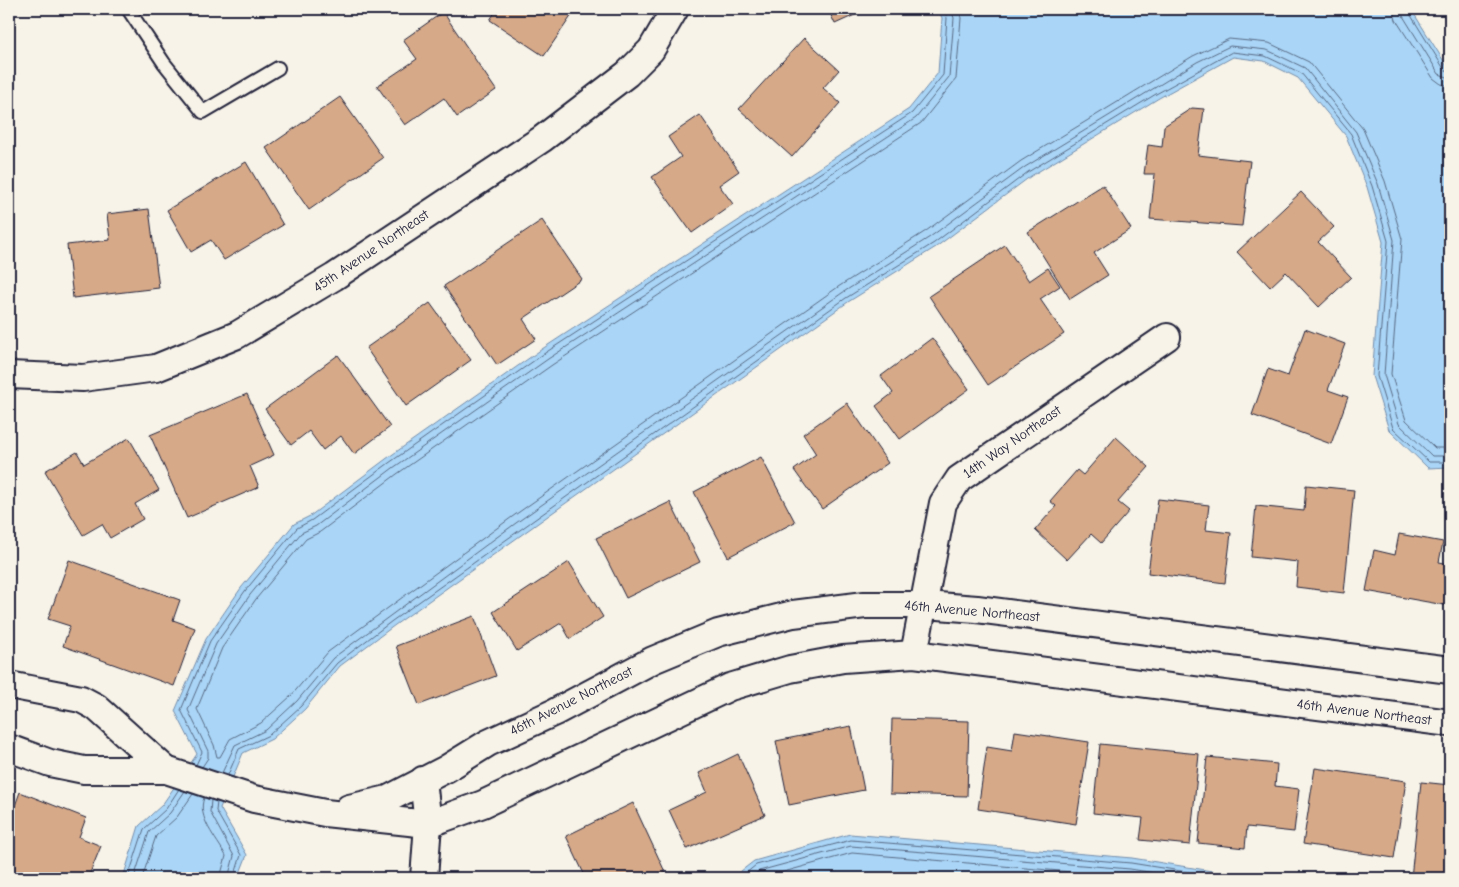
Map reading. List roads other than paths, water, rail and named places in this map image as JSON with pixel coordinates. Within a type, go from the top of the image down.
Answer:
[{"type":"street","name":"45th Avenue Northeast","points":[[9,375],[83,378],[156,368],[237,336],[334,277],[542,139],[627,74],[651,50],[675,9]]},
{"type":"street","name":"14th Way Northeast","points":[[914,654],[925,605],[943,503],[959,478],[1167,337]]},
{"type":"street","name":"46th Avenue Northeast","points":[[325,813],[388,799],[488,742],[554,712],[653,660],[718,633],[793,614],[865,605],[925,605],[977,609],[1450,670]]},
{"type":"street","name":"46th Avenue Northeast","points":[[9,748],[50,763],[84,770],[166,770],[254,799],[325,813],[428,824],[483,804],[730,687],[790,669],[843,659],[914,654],[1450,723]]},
{"type":"street","name":"46th Avenue Northeast","points":[[9,685],[81,699],[96,708],[166,770]]},
{"type":"street","points":[[423,780],[428,824],[424,878]]},
{"type":"lane","points":[[128,9],[164,63],[203,112],[278,68]]},
{"type":"water","points":[[938,9],[1411,9],[1450,71],[1450,467],[1428,468],[1389,430],[1372,376],[1383,242],[1367,187],[1346,136],[1298,78],[1264,61],[1233,57],[1159,98],[1031,176],[936,247],[848,302],[340,666],[305,709],[272,739],[243,753],[220,808],[247,855],[238,878],[123,878],[139,826],[162,805],[197,754],[175,711],[206,639],[241,588],[294,524],[310,516],[386,459],[542,349],[909,109],[938,73],[942,18]]},
{"type":"water","points":[[850,834],[1132,858],[1255,878],[732,878],[754,861]]}]
